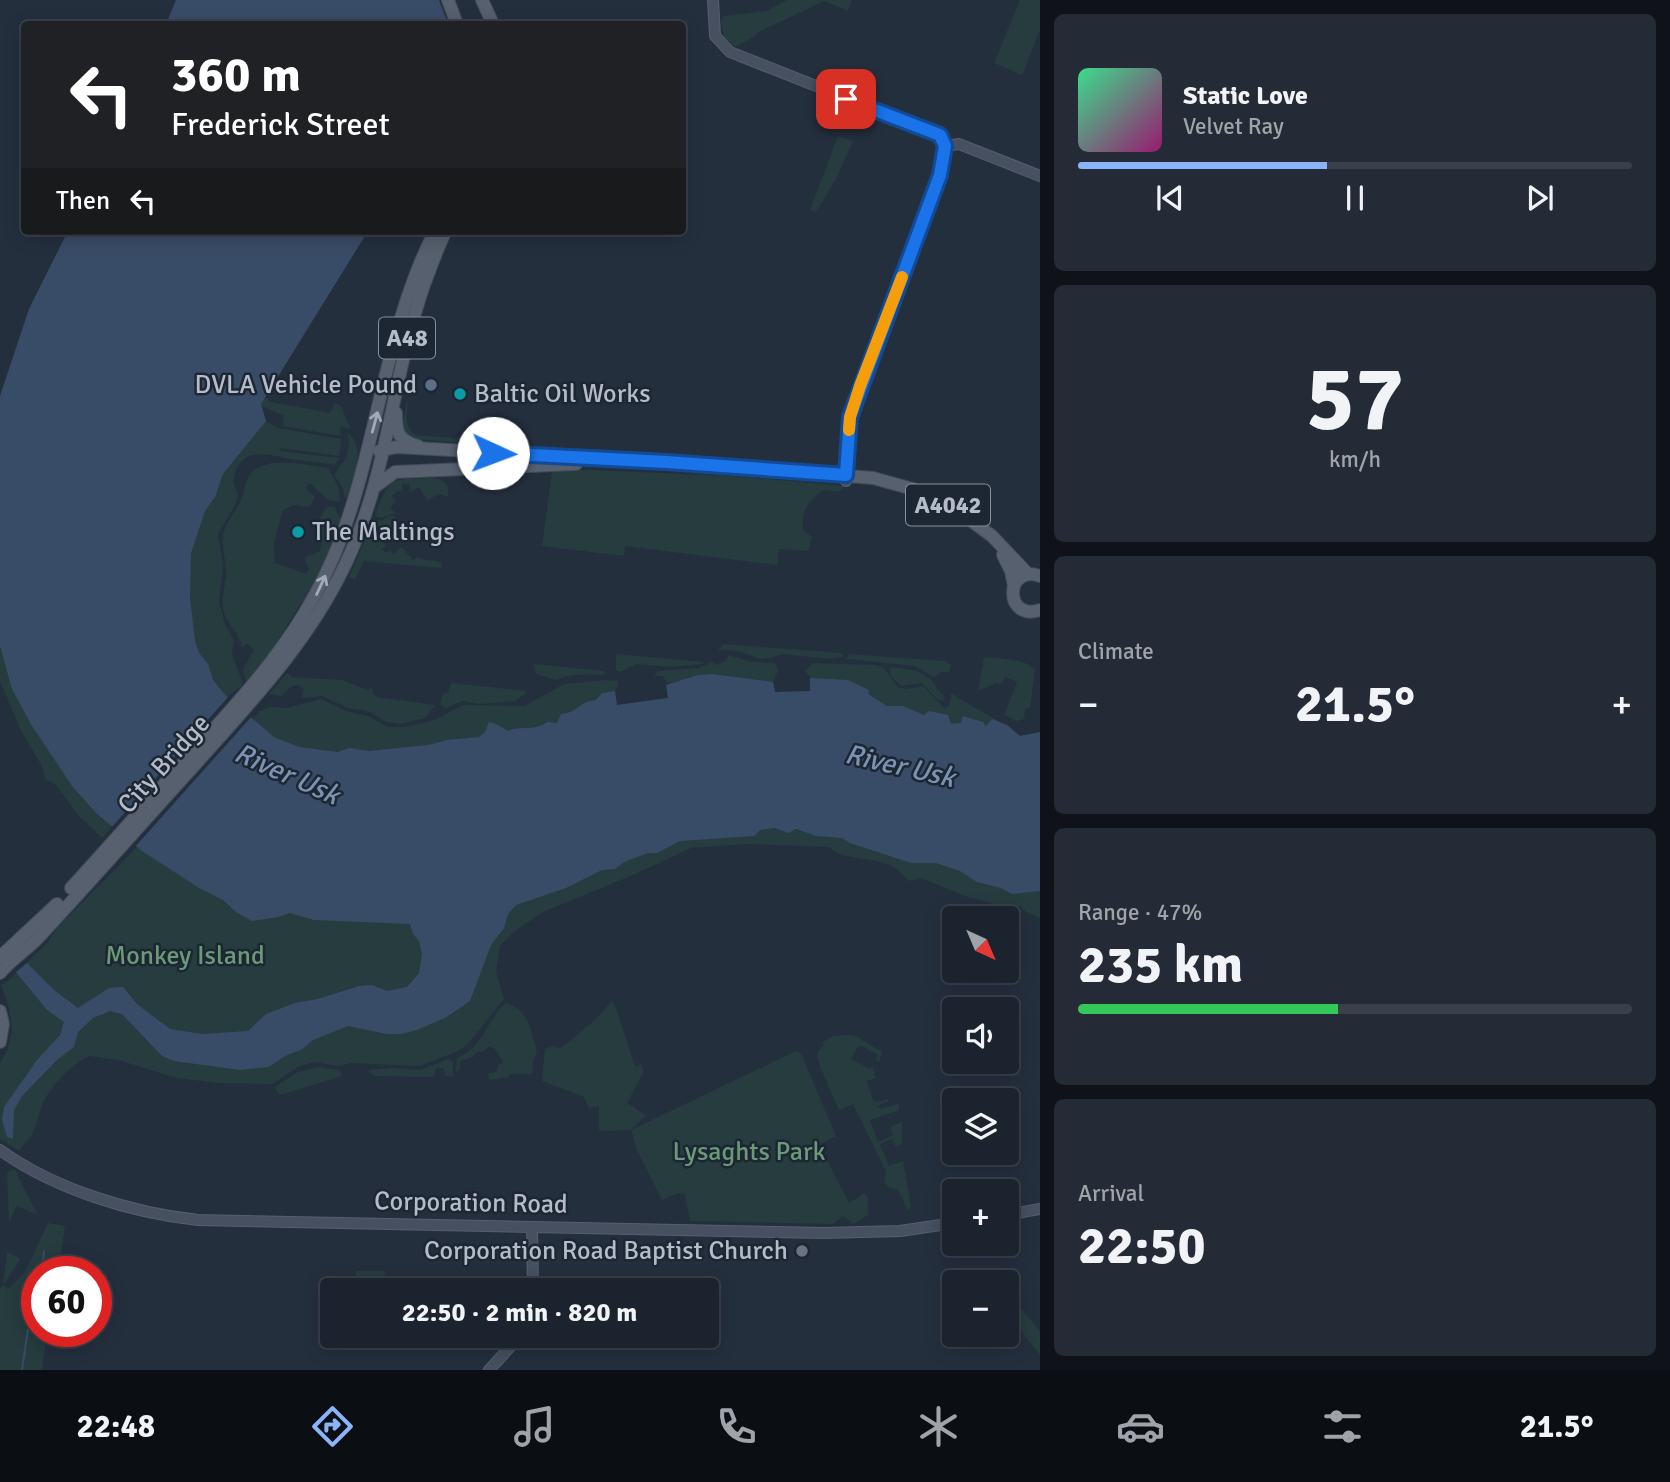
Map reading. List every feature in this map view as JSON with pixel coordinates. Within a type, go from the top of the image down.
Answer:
[{"type":"main road","points":[[448,0],[456,21]]},
{"type":"main road","points":[[482,0],[491,21]]},
{"type":"main road","name":"A48","points":[[286,652],[317,617],[345,566],[365,520],[375,486],[378,450],[404,311],[419,265],[433,235]]},
{"type":"main road","name":"A48","points":[[286,652],[319,590],[351,506],[378,450],[396,392],[413,316],[444,235]]},
{"type":"main road","name":"A4042","points":[[396,392],[396,427],[399,435],[405,442],[439,451]]},
{"type":"main road","name":"A4042","points":[[378,450],[396,447],[667,462],[846,478],[894,490],[934,504],[955,515],[997,547],[1008,562],[1017,605],[1024,610],[1039,610]]},
{"type":"main road","name":"A4042","points":[[378,450],[397,464],[432,464],[451,469]]},
{"type":"main road","name":"A4042","points":[[375,486],[395,472],[611,464],[873,478],[900,485],[954,508],[1035,573]]},
{"type":"main road","name":"A4042","points":[[1014,586],[1020,578],[1035,573]]},
{"type":"main road","name":"City Bridge","points":[[1,967],[33,943],[55,912],[242,705],[286,652]]},
{"type":"main road","points":[[0,1011],[3,1024],[0,1042]]},
{"type":"street","points":[[713,4],[715,36],[730,52],[940,135],[945,146],[940,175],[850,417],[846,478]]},
{"type":"street","points":[[945,146],[959,144],[1040,176]]},
{"type":"street","name":"Corporation Road","points":[[0,1150],[52,1179],[106,1201],[190,1219],[824,1233],[900,1231],[942,1225]]},
{"type":"street","points":[[1019,1212],[1040,1209]]},
{"type":"street","points":[[532,1227],[533,1278]]},
{"type":"street","points":[[489,1370],[509,1348]]},
{"type":"green space","points":[[787,0],[852,0],[848,11],[824,1],[757,33],[735,47],[724,37],[721,21],[724,16],[766,11]]},
{"type":"green space","points":[[1020,0],[1040,0],[1040,30],[1022,75],[994,63]]},
{"type":"green space","points":[[838,136],[853,141],[836,179],[816,212],[810,210]]},
{"type":"green space","points":[[366,235],[265,397],[271,402],[330,413],[335,403],[341,406],[351,429],[340,427],[341,436],[283,426],[284,416],[261,406],[266,421],[278,428],[341,439],[339,456],[281,448],[280,451],[339,458],[335,465],[261,454],[247,457],[241,462],[234,479],[237,499],[218,534],[223,566],[219,603],[225,624],[234,640],[232,654],[243,684],[228,697],[251,718],[270,707],[287,708],[321,699],[346,711],[368,716],[388,727],[405,727],[435,720],[462,705],[524,706],[564,684],[605,680],[618,681],[615,691],[617,705],[668,698],[666,685],[674,682],[667,683],[663,676],[654,676],[658,671],[699,668],[712,662],[717,665],[729,655],[752,662],[775,663],[778,671],[773,682],[775,692],[810,691],[811,678],[805,671],[813,663],[875,665],[883,667],[898,687],[906,689],[923,686],[944,708],[949,706],[951,693],[1020,736],[1040,732],[1040,792],[428,778],[238,741],[154,568]]},
{"type":"green space","points":[[407,401],[408,424],[415,435],[487,441],[496,433],[501,414],[505,421],[504,436],[490,445],[414,439],[404,427]]},
{"type":"green space","name":"Monkey Island","points":[[0,416],[46,524],[456,934],[665,807],[1040,871],[1040,918],[1020,906],[1002,906],[965,896],[921,878],[909,881],[890,865],[841,854],[829,847],[747,844],[691,848],[543,912],[516,930],[500,946],[496,971],[504,999],[467,1045],[456,1052],[419,1066],[351,1063],[339,1066],[314,1062],[298,1067],[272,1084],[218,1083],[177,1078],[118,1060],[89,1056],[61,1077],[50,1091],[42,1105],[33,1133],[20,1151],[0,1139],[0,1063],[8,1049],[12,1031],[10,1011],[1,985],[48,942],[57,928],[137,847],[112,827],[102,838],[78,815],[56,785],[45,779],[42,766],[21,731],[0,681]]},
{"type":"green space","points":[[347,432],[353,439],[358,454],[348,495],[344,498],[343,488],[334,475],[346,458],[349,443]]},
{"type":"green space","points":[[272,463],[328,468],[337,484],[340,497],[339,502],[328,500],[310,483],[306,488],[315,497],[309,507],[293,505],[282,511],[274,544],[275,563],[306,574],[309,569],[305,562],[306,557],[319,552],[322,544],[318,529],[322,514],[330,506],[336,508],[341,518],[330,552],[305,602],[302,601],[274,647],[246,682],[243,669],[254,650],[248,644],[242,647],[223,609],[226,572],[223,534],[242,498],[250,475],[254,470]]},
{"type":"green space","points":[[552,471],[734,476],[845,486],[839,492],[824,490],[810,502],[803,518],[804,531],[812,537],[808,551],[779,549],[777,565],[625,546],[624,556],[542,546]]},
{"type":"green space","points":[[434,478],[446,484],[448,497],[439,494],[427,500],[419,487],[410,492],[410,484],[402,484],[402,491],[392,496],[396,502],[390,507],[395,513],[381,518],[375,516],[384,493],[394,482]]},
{"type":"green space","points":[[394,516],[402,528],[399,527],[383,541],[386,545],[382,549],[386,553],[390,550],[393,554],[402,547],[413,560],[418,557],[436,561],[442,564],[441,568],[364,561],[355,580],[349,577],[374,519],[381,521]]},
{"type":"green space","points":[[723,644],[842,653],[842,657],[828,659],[782,654],[760,659],[739,651],[718,650]]},
{"type":"green space","points":[[616,654],[704,662],[669,667],[636,664],[620,672],[616,670]]},
{"type":"green space","points":[[848,654],[944,661],[951,665],[949,672],[941,672],[933,677],[915,666],[847,659]]},
{"type":"green space","points":[[984,657],[1018,661],[1035,670],[1030,708],[1025,709],[1024,719],[1017,721],[1004,715],[1017,682],[1005,677],[1001,684],[996,683],[978,691]]},
{"type":"green space","points":[[534,664],[605,671],[604,675],[574,675],[557,680],[536,674]]},
{"type":"green space","points":[[890,667],[925,675],[944,696],[943,701],[937,699],[922,683],[901,686],[891,676]]},
{"type":"green space","points":[[287,673],[292,677],[342,680],[368,690],[372,688],[377,697],[435,705],[425,718],[400,724],[387,722],[368,711],[348,708],[322,696],[302,698],[304,689],[298,685],[292,686],[281,696],[269,694]]},
{"type":"green space","points":[[451,683],[526,693],[515,701],[479,704],[463,701],[446,708],[440,705],[443,694],[448,693]]},
{"type":"green space","points":[[612,1001],[635,1067],[641,1064],[644,1071],[627,1103],[646,1115],[631,1130],[599,1131],[599,1106],[589,1108],[584,1097],[542,1081],[545,1049],[565,1045],[596,1019]]},
{"type":"green space","points":[[506,1003],[525,1016],[531,1030],[537,1052],[532,1074],[509,1074],[509,1077],[489,1080],[488,1074],[498,1071],[498,1065],[503,1062],[495,1049],[489,1046],[473,1057],[460,1061],[460,1069],[456,1073],[457,1058],[474,1046]]},
{"type":"green space","points":[[850,1035],[882,1052],[879,1062],[876,1059],[878,1055],[859,1045],[851,1059],[870,1069],[872,1066],[876,1078],[866,1081],[873,1100],[889,1101],[878,1106],[880,1109],[899,1104],[899,1110],[870,1120],[878,1142],[893,1135],[890,1127],[902,1122],[902,1144],[895,1146],[892,1139],[880,1144],[889,1166],[903,1161],[911,1206],[908,1211],[898,1190],[890,1188],[884,1182],[886,1171],[853,1104],[839,1110],[820,1067],[817,1053],[824,1045],[823,1042],[833,1036]]},
{"type":"green space","name":"Lysaghts Park","points":[[796,1051],[801,1053],[836,1136],[819,1145],[849,1203],[865,1193],[868,1198],[868,1215],[853,1224],[843,1216],[833,1224],[690,1221],[685,1194],[679,1193],[662,1200],[637,1150],[631,1130]]},
{"type":"green space","points":[[448,1059],[453,1062],[453,1077],[445,1076],[444,1068],[437,1068],[433,1077],[374,1076],[368,1070],[420,1070]]},
{"type":"green space","points":[[317,1067],[340,1070],[342,1076],[278,1094],[275,1087],[298,1072]]},
{"type":"green space","points":[[13,1169],[38,1215],[17,1206],[9,1221],[7,1173]]},
{"type":"green space","points":[[48,1223],[65,1226],[60,1256],[33,1256]]},
{"type":"green space","points":[[7,1252],[20,1260],[3,1285]]},
{"type":"green space","points":[[356,1271],[385,1271],[385,1278],[356,1278]]},
{"type":"green space","points":[[21,1276],[21,1347],[45,1347],[42,1370],[0,1370],[0,1288],[3,1286],[8,1289]]},
{"type":"green space","points":[[1019,1306],[1040,1331],[1040,1355],[1019,1328]]},
{"type":"water","points":[[176,0],[439,0],[447,21],[167,21]]},
{"type":"water","name":"River Usk","points":[[66,235],[366,235],[261,404],[266,421],[223,474],[215,497],[205,511],[191,553],[190,598],[199,653],[208,664],[213,680],[227,697],[274,737],[299,747],[338,752],[349,748],[369,751],[479,737],[485,732],[489,722],[508,731],[537,727],[547,722],[557,723],[561,714],[596,700],[602,693],[615,691],[617,705],[668,698],[666,685],[698,675],[712,674],[773,682],[775,692],[810,691],[810,678],[848,680],[869,690],[868,694],[887,706],[903,706],[924,715],[929,711],[948,715],[951,724],[961,723],[963,716],[983,722],[986,726],[992,719],[1007,725],[1020,736],[1040,732],[1040,891],[1012,894],[1001,888],[977,882],[960,871],[936,863],[911,863],[842,838],[816,836],[796,829],[788,833],[775,828],[760,830],[754,836],[680,841],[657,853],[648,853],[624,862],[615,869],[602,870],[566,888],[516,905],[491,945],[470,1001],[445,1018],[417,1030],[387,1034],[348,1026],[313,1040],[301,1050],[268,1067],[240,1070],[174,1061],[162,1056],[122,1014],[110,1011],[93,1018],[78,1032],[74,1047],[58,1059],[22,1096],[14,1110],[13,1139],[7,1137],[2,1120],[4,1107],[37,1060],[60,1035],[64,1022],[47,1010],[16,972],[27,963],[54,990],[78,1008],[109,988],[123,987],[137,1004],[170,1029],[202,1034],[248,1031],[266,1014],[295,1003],[359,986],[372,985],[387,991],[407,987],[419,973],[422,954],[410,924],[314,920],[290,913],[252,921],[236,912],[223,900],[199,888],[142,851],[97,814],[72,786],[32,726],[12,689],[0,646],[0,396],[29,309]]},
{"type":"pier","points":[[230,695],[253,715],[134,848],[110,829]]},
{"type":"waterway","points":[[44,1251],[44,1256]]},
{"type":"waterway","points":[[22,1370],[25,1347]]},
{"type":"slow traffic","points":[[849,430],[850,417],[860,386],[902,277]]},
{"type":"place","name":"DVLA Vehicle Pound","points":[[431,385]]},
{"type":"place","name":"Baltic Oil Works","points":[[460,394]]},
{"type":"place","name":"The Maltings","points":[[298,532]]},
{"type":"place","name":"Corporation Road Baptist Church","points":[[802,1251]]},
{"type":"route","points":[[493,453],[846,475],[850,417],[945,158],[945,146],[940,135],[846,99]]}]
